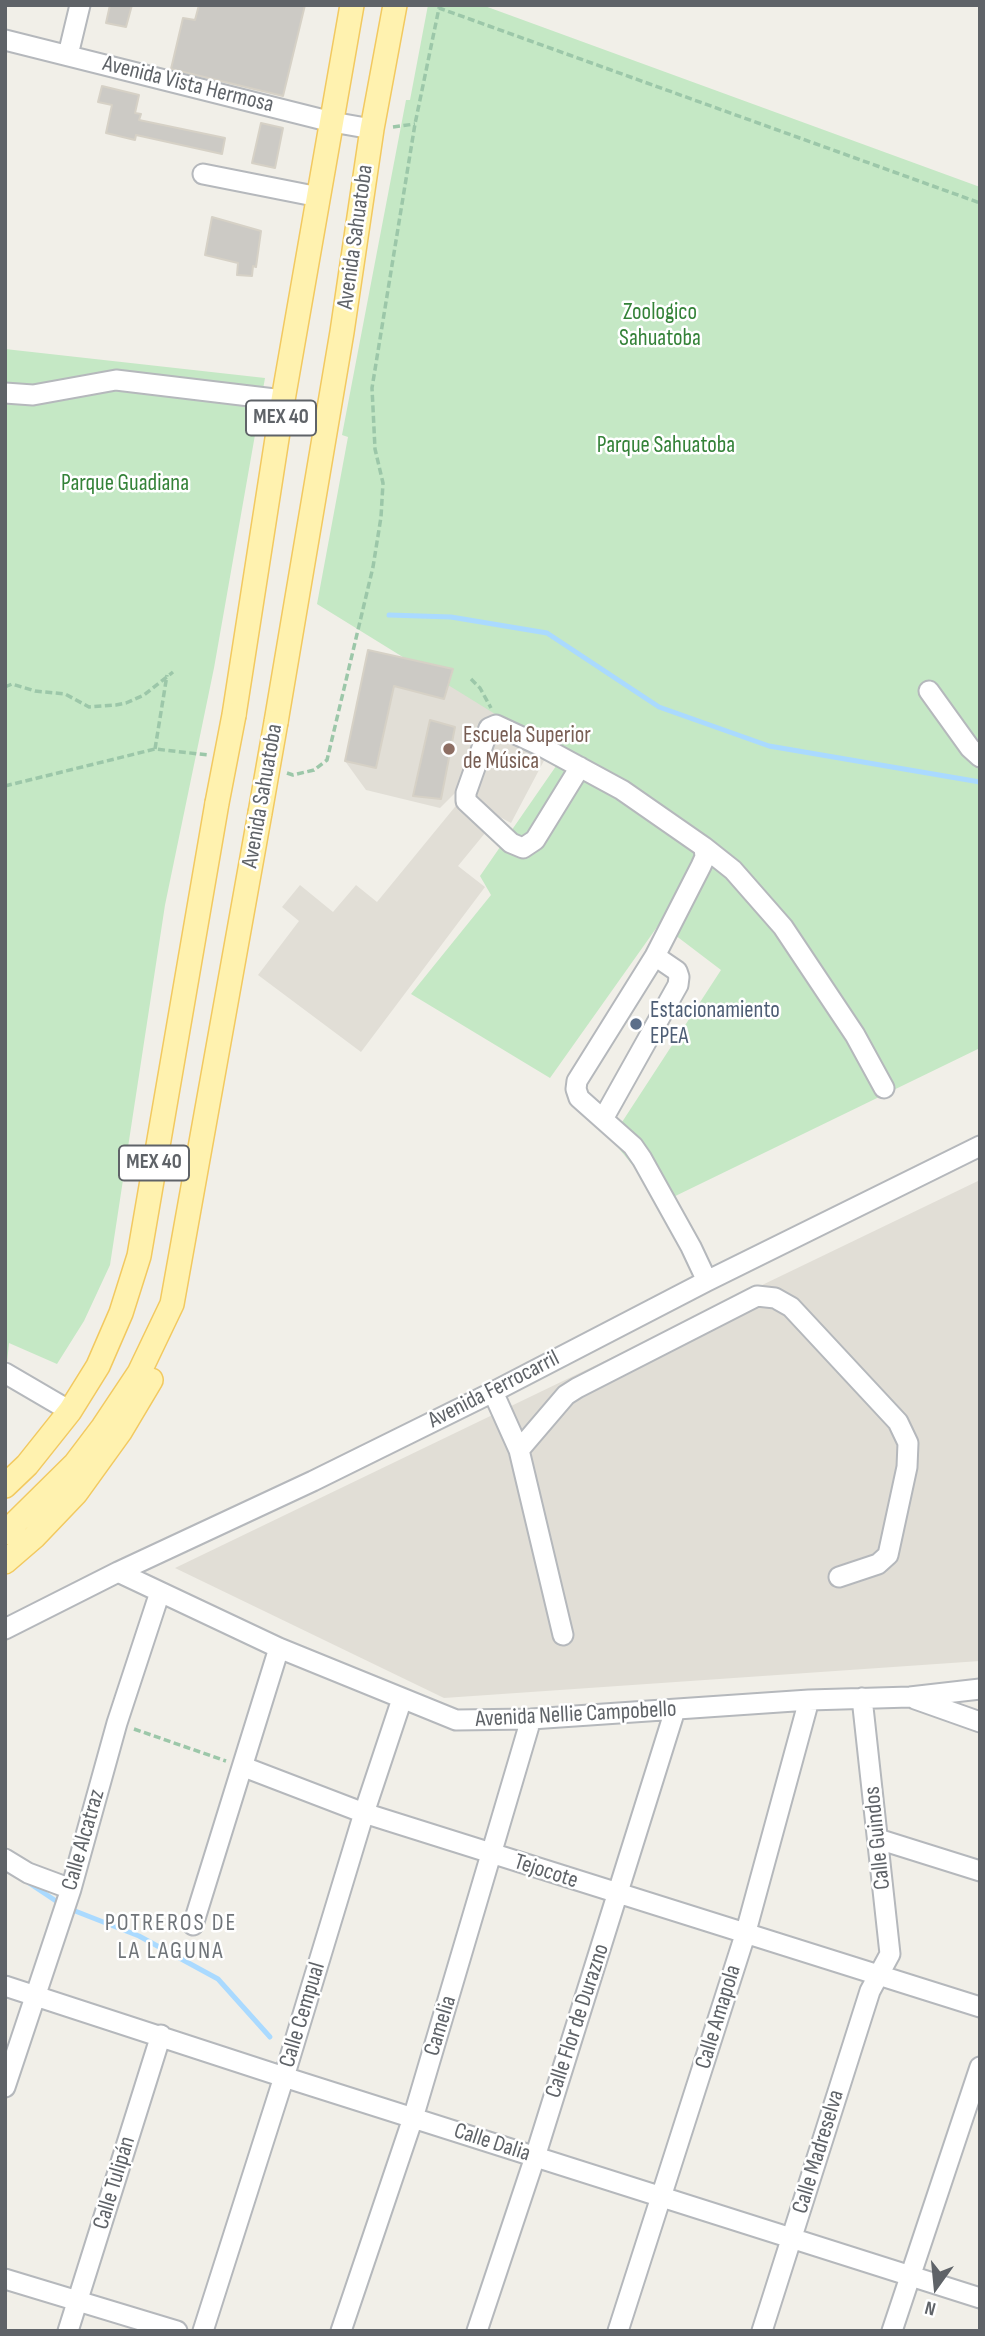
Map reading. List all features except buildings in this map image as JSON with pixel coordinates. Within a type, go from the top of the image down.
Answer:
[{"type":"main road","name":"Avenida Sahuatoba","points":[[5,1486],[27,1465],[70,1411],[103,1356],[121,1314],[139,1256],[234,715],[284,400],[352,5]]},
{"type":"main road","name":"Avenida Sahuatoba","points":[[5,1533],[75,1464],[103,1427],[139,1373],[172,1304],[276,722],[342,332],[372,129],[395,5]]},
{"type":"main road","points":[[5,1562],[34,1538],[76,1493],[120,1432],[153,1378],[168,1346],[172,1304]]},
{"type":"street","points":[[68,55],[80,5]]},
{"type":"street","name":"Avenida Vista Hermosa","points":[[5,40],[332,122],[372,129]]},
{"type":"street","points":[[203,174],[320,197]]},
{"type":"street","points":[[5,393],[33,395],[116,380],[284,400]]},
{"type":"street","points":[[929,691],[970,748],[980,757]]},
{"type":"street","points":[[580,767],[536,840],[523,848],[511,843],[466,801],[466,793],[489,728],[496,725],[539,745],[580,767],[622,790],[733,870],[783,927],[855,1035],[884,1088]]},
{"type":"street","points":[[704,847],[703,863],[655,956],[577,1081],[576,1089],[579,1098],[633,1146],[642,1159],[707,1281]]},
{"type":"street","points":[[603,1119],[678,985],[677,971],[655,956]]},
{"type":"street","name":"Avenida Ferrocarril","points":[[5,1629],[493,1392],[707,1281],[980,1146]]},
{"type":"street","points":[[519,1450],[566,1395],[577,1388],[757,1296],[775,1298],[791,1307],[898,1422],[908,1443],[907,1467],[888,1555],[878,1564],[839,1577]]},
{"type":"street","points":[[5,1373],[70,1411]]},
{"type":"street","points":[[493,1392],[519,1450],[563,1635]]},
{"type":"street","name":"Avenida Nellie Campobello","points":[[118,1572],[279,1648],[456,1720],[531,1719],[809,1700],[910,1697],[980,1689]]},
{"type":"street","name":"Calle Alcatraz","points":[[5,2087],[71,1889],[117,1723],[160,1592]]},
{"type":"street","points":[[193,1926],[279,1648]]},
{"type":"street","points":[[910,1697],[980,1722]]},
{"type":"street","name":"Calle Guindos","points":[[862,1698],[890,1954],[879,1975]]},
{"type":"street","name":"Calle Cempual","points":[[203,2331],[284,2077],[363,1813],[402,1699]]},
{"type":"street","name":"Calle Amapola","points":[[618,2331],[745,1935],[809,1700]]},
{"type":"street","name":"Calle Flor de Durazno","points":[[477,2331],[535,2157],[675,1710]]},
{"type":"street","name":"Camelia","points":[[341,2331],[413,2118],[531,1719]]},
{"type":"street","name":"Tejocote","points":[[244,1767],[363,1813],[980,2007]]},
{"type":"street","points":[[878,1839],[980,1871]]},
{"type":"street","points":[[5,1859],[28,1873],[71,1889]]},
{"type":"street","name":"Calle Madreselva","points":[[762,2331],[870,1991],[879,1975]]},
{"type":"street","name":"Calle Dalia","points":[[5,1986],[980,2298]]},
{"type":"street","name":"Calle Tulipán","points":[[68,2331],[161,2035]]},
{"type":"street","points":[[892,2331],[980,2067]]},
{"type":"street","points":[[5,2279],[177,2331]]},
{"type":"path","points":[[281,772],[293,775],[314,770],[327,760],[373,567],[383,483],[374,449],[372,388],[413,138],[439,7],[980,203]]},
{"type":"path","points":[[5,687],[12,684],[35,691],[65,694],[89,706],[126,704],[144,695],[173,672]]},
{"type":"path","points":[[155,749],[167,675]]},
{"type":"path","points":[[5,786],[155,749],[172,749],[209,756]]},
{"type":"path","points":[[117,1723],[244,1767]]},
{"type":"shaded area","name":"Escuela Superior de Música","points":[[368,650],[453,669],[557,736],[511,823],[455,793],[440,808],[366,790],[345,761]]},
{"type":"shaded area","points":[[459,802],[490,827],[458,866],[485,887],[361,1052],[258,975],[299,921],[282,907],[300,885],[333,912],[356,885],[377,902]]},
{"type":"shaded area","points":[[980,1180],[980,1661],[444,1698],[175,1568]]},
{"type":"green space","name":"Parque Sahuatoba","points":[[428,5],[482,5],[980,187],[980,1048],[663,1202],[611,1139],[721,970],[675,935],[706,858],[550,1078],[411,994],[491,895],[480,876],[563,756],[317,604],[348,437],[342,435],[406,100],[410,100]]},
{"type":"green space","name":"Parque Guadiana","points":[[5,349],[265,378],[214,668],[165,905],[110,1265],[84,1321],[57,1364],[9,1343],[5,1382]]},
{"type":"waterway","points":[[389,615],[451,617],[547,633],[659,707],[769,746],[980,782]]},
{"type":"waterway","points":[[29,1883],[62,1905]]},
{"type":"waterway","points":[[70,1909],[139,1936],[218,1979],[270,2037]]},
{"type":"place","name":"Escuela Superior de Música","points":[[449,749]]},
{"type":"place","name":"Estacionamiento EPEA","points":[[636,1024]]},
{"type":"district","name":"POTREROS DE LA LAGUNA","points":[[171,1938]]},
{"type":"park label","name":"Zoologico Sahuatoba","points":[[660,326]]}]
